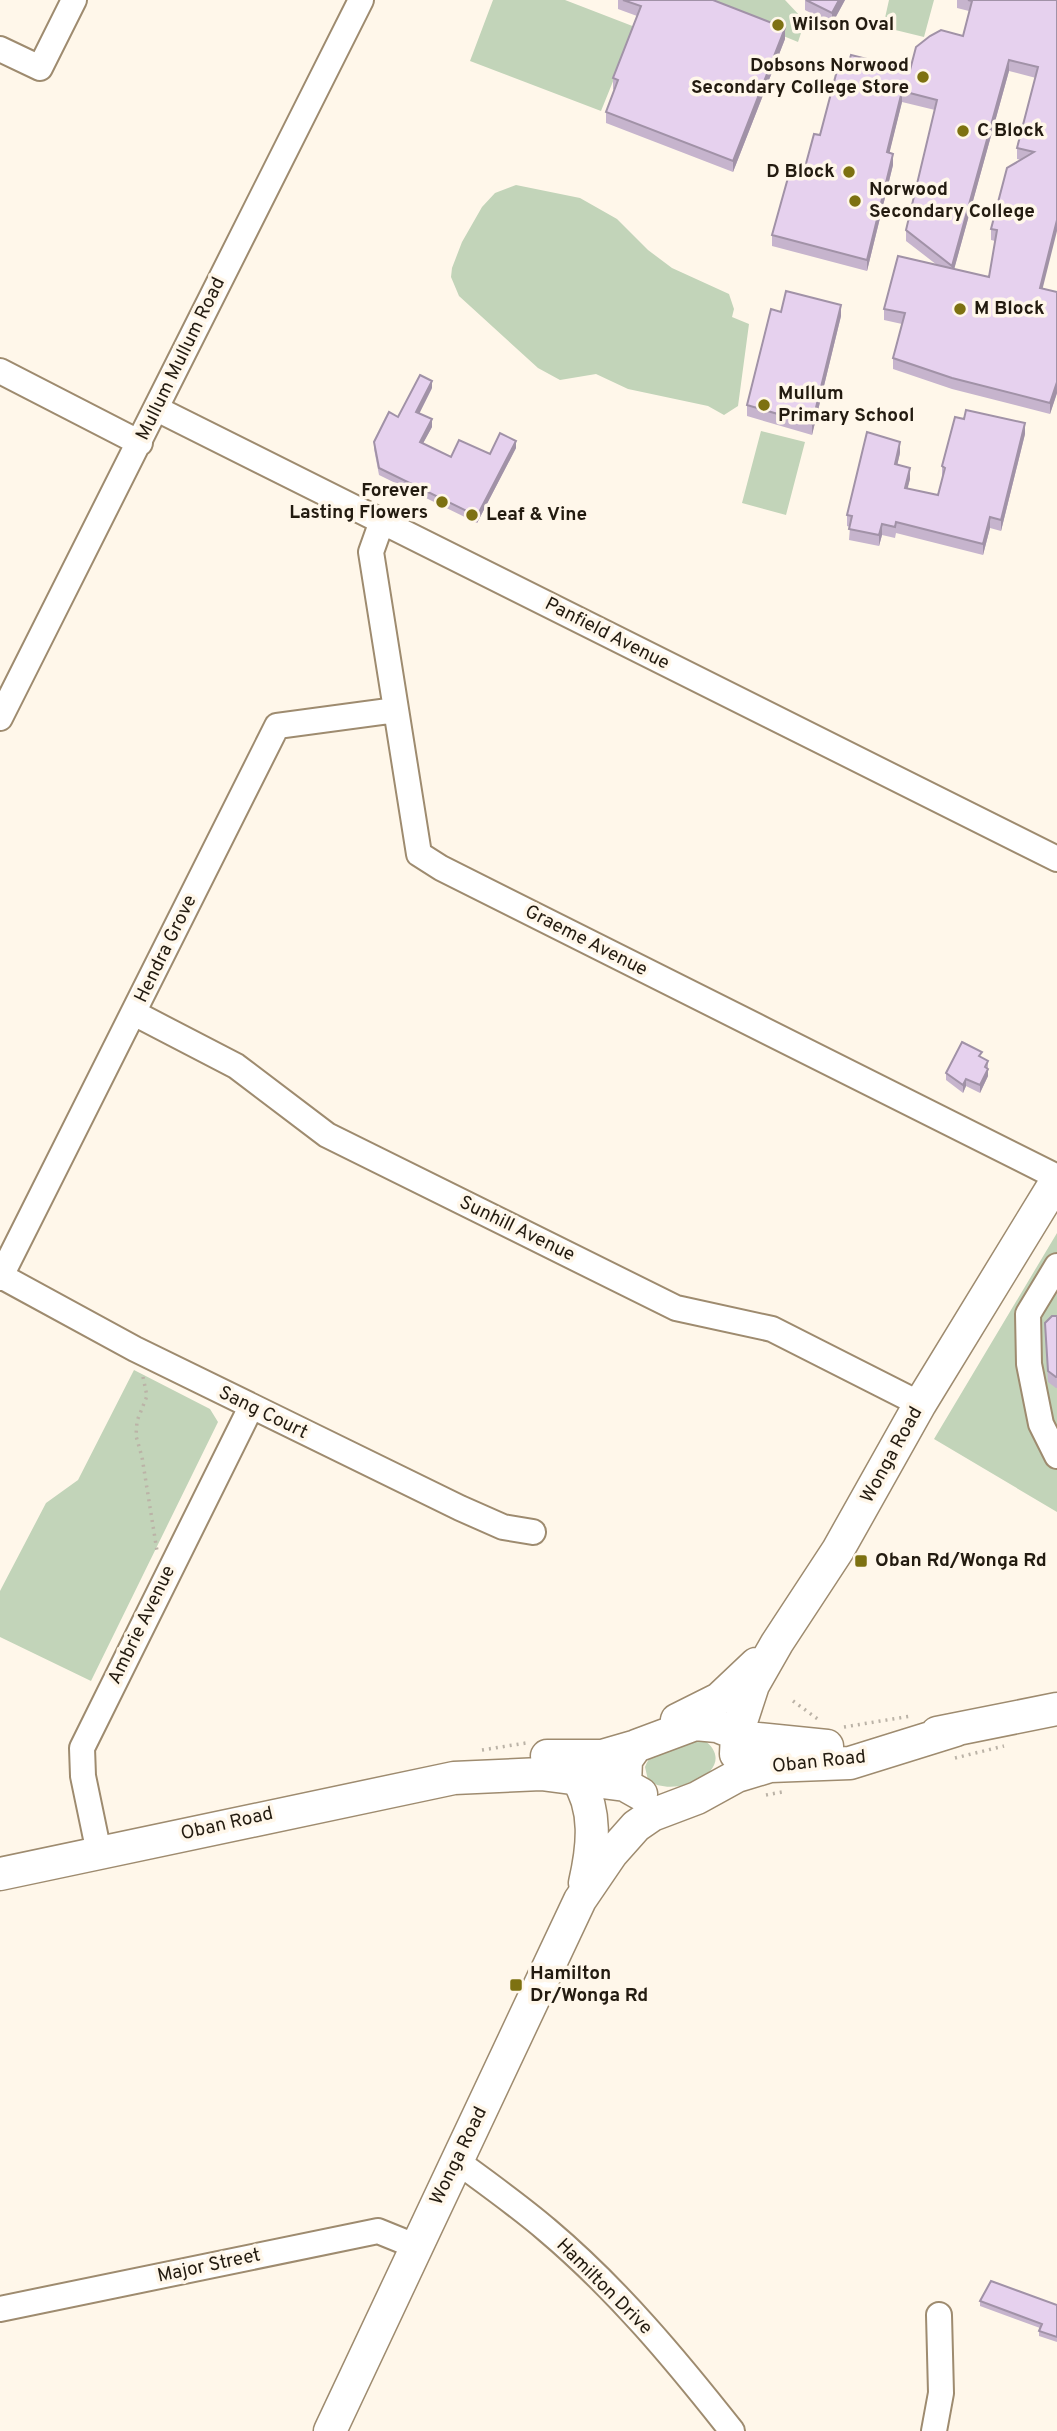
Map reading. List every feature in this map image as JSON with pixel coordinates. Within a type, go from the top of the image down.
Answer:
[{"type":"main road","name":"Wonga Road","points":[[721,1785],[736,1758],[737,1735],[753,1685],[838,1550],[920,1404],[1057,1179]]},
{"type":"main road","points":[[775,1647],[766,1708],[770,1727],[779,1743]]},
{"type":"main road","points":[[586,1890],[626,1786],[625,1765],[634,1746],[656,1730],[719,1699],[775,1647]]},
{"type":"main road","name":"Oban Road","points":[[0,1874],[454,1778],[509,1759],[541,1755],[602,1756],[700,1724],[779,1743],[850,1745],[956,1730],[1057,1709]]},
{"type":"main road","name":"Oban Road","points":[[454,1778],[531,1774],[576,1777],[626,1786],[651,1798],[664,1799],[721,1785],[764,1767],[861,1760],[956,1730]]},
{"type":"main road","points":[[576,1777],[586,1795],[593,1835],[586,1890]]},
{"type":"main road","points":[[586,1890],[636,1826],[652,1815],[690,1801],[721,1785]]},
{"type":"main road","name":"Wonga Road","points":[[330,2431],[415,2246],[458,2162],[586,1890]]},
{"type":"street","points":[[0,49],[40,68],[74,0]]},
{"type":"street","name":"Mullum Mullum Road","points":[[3,703],[140,443],[360,0]]},
{"type":"street","points":[[0,371],[140,443]]},
{"type":"street","name":"Panfield Avenue","points":[[156,409],[1057,859]]},
{"type":"street","name":"Graeme Avenue","points":[[382,521],[371,552],[419,853],[429,862],[1057,1179]]},
{"type":"street","name":"Hendra Grove","points":[[0,1277],[277,726],[396,710]]},
{"type":"street","name":"Sunhill Avenue","points":[[134,1013],[236,1066],[327,1135],[676,1308],[772,1329],[920,1404]]},
{"type":"street","points":[[1057,1266],[1028,1314],[1031,1376],[1041,1424],[1057,1456]]},
{"type":"street","name":"Sang Court","points":[[0,1277],[135,1349],[460,1508],[503,1527],[533,1532]]},
{"type":"street","name":"Ambrie Avenue","points":[[99,1853],[83,1776],[82,1748],[251,1407]]},
{"type":"street","name":"Hamilton Drive","points":[[458,2162],[548,2231],[611,2291],[671,2355],[732,2431]]},
{"type":"street","name":"Major Street","points":[[0,2309],[378,2231],[415,2246]]},
{"type":"street","points":[[934,2431],[941,2393],[939,2315]]},
{"type":"path","points":[[135,1349],[129,1365],[142,1371],[147,1396],[137,1420],[136,1436],[142,1457],[157,1552],[172,1562]]},
{"type":"path","points":[[793,1701],[820,1721],[829,1723]]},
{"type":"path","points":[[838,1726],[848,1728],[913,1716]]},
{"type":"green space","points":[[493,0],[565,0],[635,27],[601,111],[470,61]]},
{"type":"green space","name":"Wilson Oval","points":[[695,0],[785,0],[801,17],[796,30],[801,33],[798,42]]},
{"type":"green space","points":[[889,0],[934,0],[924,37],[883,27]]},
{"type":"green space","points":[[516,185],[580,198],[617,219],[648,250],[672,268],[729,294],[734,309],[732,317],[749,324],[738,406],[724,415],[708,406],[628,389],[596,374],[560,380],[538,368],[459,296],[451,277],[462,242],[482,207],[495,193]]},
{"type":"green space","points":[[761,431],[805,442],[786,515],[742,503]]},
{"type":"green space","points":[[1057,1233],[1057,1512],[934,1439]]},
{"type":"green space","points":[[134,1370],[210,1409],[218,1422],[91,1681],[0,1637],[0,1591],[46,1503],[78,1480]]},
{"type":"green space","points":[[703,1739],[713,1750],[715,1761],[710,1771],[701,1779],[673,1787],[648,1780],[645,1767],[661,1748],[677,1742]]},
{"type":"building","points":[[623,0],[713,0],[785,28],[733,161],[606,112],[618,80],[613,78],[641,6]]},
{"type":"building","points":[[806,0],[839,0],[832,13]]},
{"type":"building","points":[[968,0],[1057,0],[1057,220],[1040,288],[1057,292],[1057,382],[1050,403],[952,378],[893,358],[905,313],[884,309],[898,256],[989,277],[997,230],[991,229],[1007,168],[1034,152],[1017,148],[1038,67],[1009,60],[952,266],[906,230],[937,100],[902,91],[887,152],[893,154],[867,260],[772,235],[791,167],[804,171],[814,134],[820,135],[839,63],[848,65],[851,55],[910,70],[916,47],[930,36],[941,30],[963,36],[972,1]]},
{"type":"building","points":[[786,291],[841,305],[812,424],[747,405],[771,309],[781,312]]},
{"type":"building","points":[[420,375],[432,381],[416,412],[432,419],[420,442],[451,457],[459,440],[490,454],[500,433],[516,441],[477,516],[379,468],[374,442],[389,412],[398,417]]},
{"type":"building","points":[[966,410],[1025,423],[1001,520],[990,517],[983,544],[896,522],[895,527],[882,524],[879,535],[849,529],[852,516],[847,515],[867,432],[900,442],[895,464],[910,468],[905,488],[938,495],[945,468],[942,466],[955,417],[964,419]]},
{"type":"building","points":[[962,1042],[982,1052],[979,1056],[988,1061],[985,1067],[988,1069],[980,1085],[966,1079],[963,1085],[946,1073]]},
{"type":"building","points":[[1052,1316],[1057,1316],[1057,1377],[1048,1371],[1045,1323]]},
{"type":"building","points":[[991,2281],[1057,2305],[1057,2337],[1039,2331],[1042,2324],[980,2301]]},
{"type":"place","name":"Wilson Oval","points":[[778,25]]},
{"type":"place","name":"Dobsons Norwood Secondary College Store","points":[[923,77]]},
{"type":"place","name":"C Block","points":[[963,131]]},
{"type":"place","name":"D Block","points":[[849,172]]},
{"type":"place","name":"Norwood Secondary College","points":[[855,201]]},
{"type":"place","name":"M Block","points":[[960,309]]},
{"type":"place","name":"Mullum Primary School","points":[[764,405]]},
{"type":"place","name":"Forever Lasting Flowers","points":[[442,502]]},
{"type":"place","name":"Leaf & Vine","points":[[472,515]]},
{"type":"place","name":"Oban Rd/Wonga Rd","points":[[861,1561]]},
{"type":"place","name":"Hamilton Dr/Wonga Rd","points":[[516,1985]]}]
